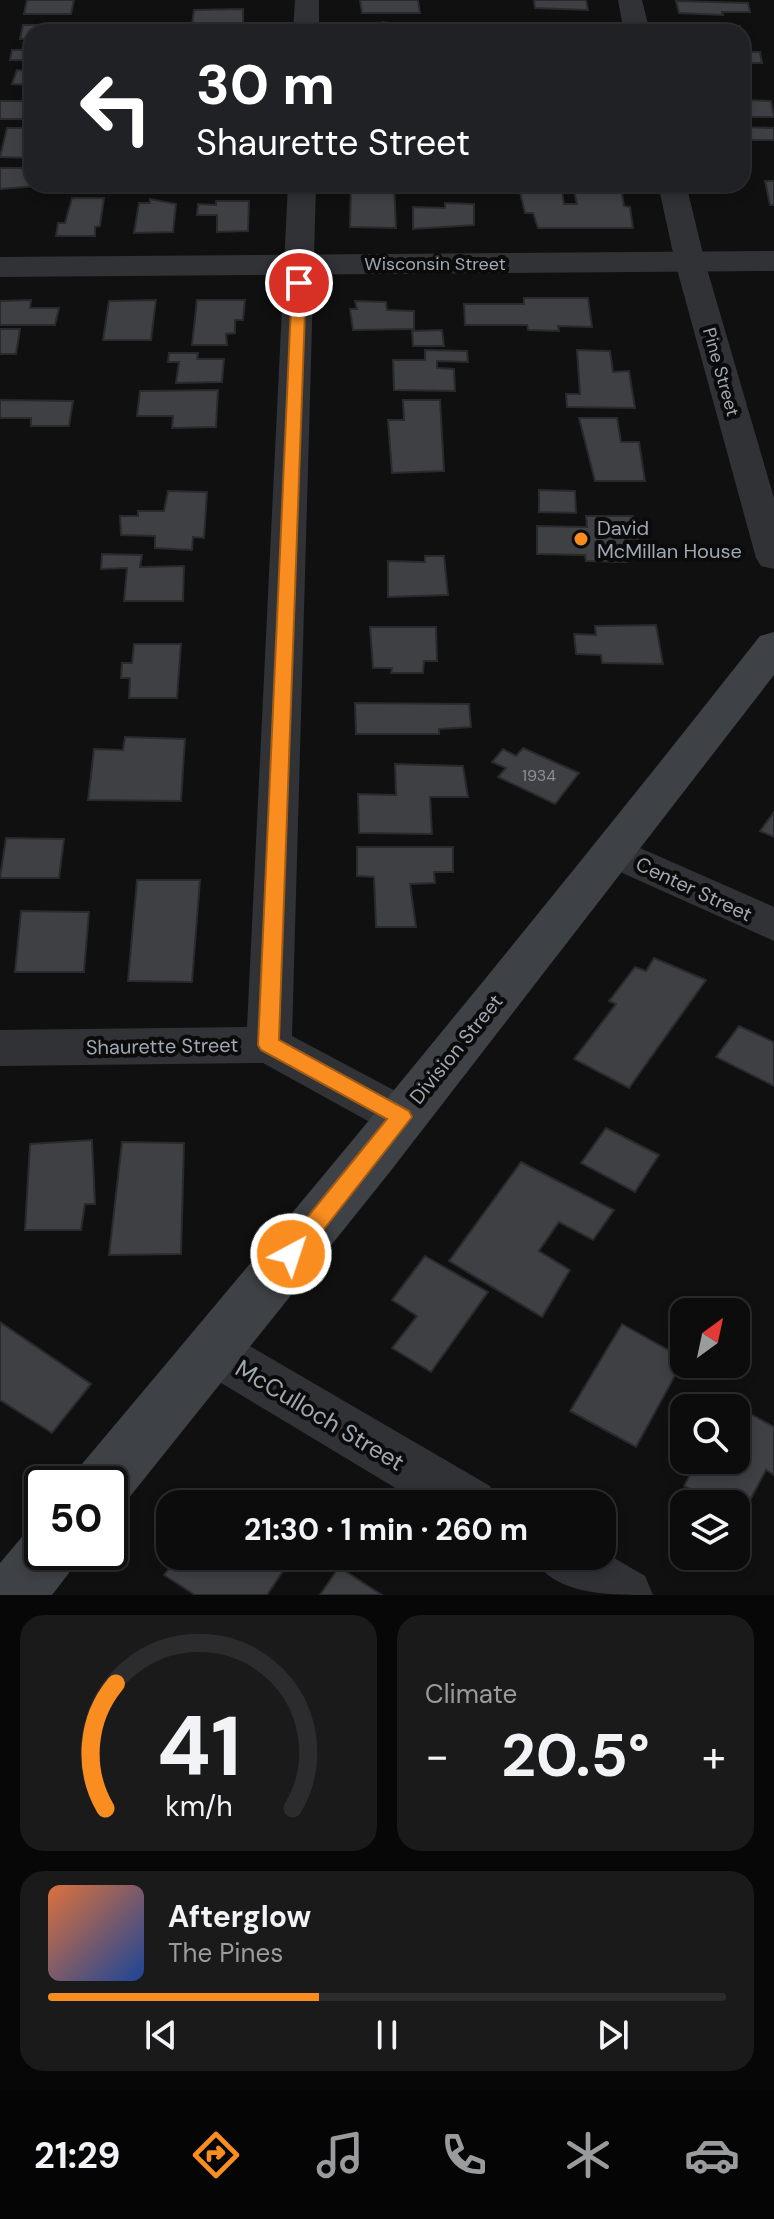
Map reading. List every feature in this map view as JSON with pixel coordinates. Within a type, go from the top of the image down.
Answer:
[{"type":"main road","name":"Division Street","points":[[118,1466],[615,852],[774,646]]},
{"type":"main road","points":[[13,1595],[33,1570]]},
{"type":"street","points":[[306,24],[307,0]]},
{"type":"street","points":[[630,0],[635,24]]},
{"type":"street","points":[[269,1045],[302,192]]},
{"type":"street","name":"Pine Street","points":[[674,192],[690,262],[766,502],[774,558]]},
{"type":"street","name":"Wisconsin Street","points":[[0,267],[774,261]]},
{"type":"street","name":"Center Street","points":[[615,852],[774,925]]},
{"type":"street","name":"Shaurette Street","points":[[0,1048],[269,1045],[402,1117]]},
{"type":"street","name":"McCulloch Street","points":[[211,1350],[447,1490]]},
{"type":"street","points":[[583,1570],[625,1595]]},
{"type":"building","points":[[27,0],[74,0],[71,14],[24,14]]},
{"type":"building","points":[[360,0],[418,0],[420,13],[362,13]]},
{"type":"building","points":[[534,0],[586,0],[588,10],[535,8]]},
{"type":"building","points":[[676,1],[748,3],[750,12],[722,12],[723,15],[679,13]]},
{"type":"building","points":[[243,9],[243,24],[192,24],[194,10]]},
{"type":"building","points":[[24,47],[24,60],[10,60],[12,50],[22,50]]},
{"type":"building","points":[[750,52],[760,52],[762,63],[750,63]]},
{"type":"building","points":[[17,70],[24,71],[24,85],[12,84]]},
{"type":"building","points":[[750,100],[771,101],[774,117],[750,117]]},
{"type":"building","points":[[0,101],[24,101],[24,119],[0,119]]},
{"type":"building","points":[[750,127],[774,128],[774,140],[750,140]]},
{"type":"building","points":[[7,128],[24,128],[24,158],[0,157]]},
{"type":"building","points":[[0,168],[24,168],[24,187],[0,189]]},
{"type":"building","points":[[765,181],[774,181],[774,205],[770,205]]},
{"type":"building","points":[[351,192],[394,192],[396,228],[350,227]]},
{"type":"building","points":[[520,192],[562,192],[564,204],[577,204],[574,192],[622,192],[624,206],[630,207],[633,228],[538,228],[533,213],[525,213]]},
{"type":"building","points":[[72,198],[104,198],[100,226],[95,227],[95,236],[56,236],[58,223],[65,223]]},
{"type":"building","points":[[150,199],[176,204],[173,232],[134,233],[139,203],[150,203]]},
{"type":"building","points":[[216,201],[249,201],[248,231],[217,232],[217,215],[197,215],[198,204],[216,205]]},
{"type":"building","points":[[445,203],[474,204],[474,225],[413,229],[413,207],[445,208]]},
{"type":"building","points":[[524,298],[588,298],[592,327],[558,326],[559,331],[528,330],[527,325],[465,325],[464,304],[524,304]]},
{"type":"building","points":[[31,300],[30,308],[59,308],[55,325],[0,325],[0,301]]},
{"type":"building","points":[[156,300],[151,340],[103,340],[109,301]]},
{"type":"building","points":[[197,300],[245,300],[243,320],[235,320],[235,333],[226,334],[227,345],[192,345]]},
{"type":"building","points":[[355,301],[386,302],[387,310],[414,311],[414,329],[353,330],[350,309],[357,309]]},
{"type":"building","points":[[0,329],[20,329],[16,354],[0,354]]},
{"type":"building","points":[[442,330],[444,346],[413,346],[412,331]]},
{"type":"building","points":[[425,350],[467,351],[468,362],[437,361],[437,368],[454,369],[455,391],[394,390],[393,360],[425,360]]},
{"type":"building","points":[[577,350],[610,351],[613,372],[629,371],[635,408],[567,407],[566,394],[580,394]]},
{"type":"building","points":[[169,353],[198,353],[197,359],[224,359],[222,382],[176,383],[179,362],[168,362]]},
{"type":"building","points":[[218,390],[216,427],[172,428],[173,416],[137,416],[140,391]]},
{"type":"building","points":[[0,400],[73,401],[69,426],[31,426],[31,418],[0,418]]},
{"type":"building","points":[[403,400],[440,400],[444,471],[392,473],[388,420],[404,420]]},
{"type":"building","points":[[579,418],[617,418],[621,442],[639,442],[645,481],[595,481]]},
{"type":"building","points":[[539,490],[575,491],[576,513],[539,512]]},
{"type":"building","points":[[168,491],[207,492],[204,538],[193,537],[192,550],[155,548],[155,536],[121,535],[120,516],[138,516],[138,511],[164,511]]},
{"type":"building","name":"David McMillan House","points":[[586,516],[633,516],[638,539],[625,539],[627,562],[586,561],[585,555],[537,554],[537,526],[587,527]]},
{"type":"building","points":[[102,554],[142,555],[140,567],[184,566],[183,601],[124,601],[127,568],[101,569]]},
{"type":"building","points":[[425,556],[444,556],[448,595],[388,597],[388,561],[425,562]]},
{"type":"building","points":[[656,625],[663,664],[602,663],[601,655],[576,654],[574,634],[596,635],[595,626]]},
{"type":"building","points":[[370,627],[436,627],[437,661],[424,661],[423,673],[391,673],[392,668],[373,668]]},
{"type":"building","points":[[134,644],[181,644],[177,698],[129,698],[130,678],[121,678],[122,663],[132,663]]},
{"type":"building","points":[[355,703],[469,704],[471,727],[439,729],[439,734],[356,734]]},
{"type":"building","points":[[125,737],[185,739],[181,801],[88,800],[94,749],[123,750]]},
{"type":"building","points":[[523,748],[579,773],[555,804],[498,777],[506,768],[492,762],[503,749],[516,756]]},
{"type":"building","points":[[395,764],[463,766],[468,797],[430,797],[432,834],[359,833],[358,794],[396,795]]},
{"type":"building","points":[[774,812],[774,837],[760,831]]},
{"type":"building","points":[[6,838],[64,839],[59,878],[0,878]]},
{"type":"building","points":[[357,847],[453,847],[453,872],[434,872],[435,883],[410,884],[416,927],[376,927],[374,877],[357,876]]},
{"type":"building","points":[[137,880],[200,880],[192,982],[128,981]]},
{"type":"building","points":[[21,911],[89,912],[84,972],[15,972]]},
{"type":"building","points":[[654,958],[706,980],[629,1088],[574,1059],[616,1004],[609,1001],[635,967],[646,971]]},
{"type":"building","points":[[739,1026],[774,1042],[774,1086],[716,1057]]},
{"type":"building","points":[[606,1128],[659,1155],[635,1192],[581,1163]]},
{"type":"building","points":[[92,1140],[95,1204],[85,1204],[81,1230],[25,1230],[30,1144]]},
{"type":"building","points":[[122,1142],[184,1143],[181,1254],[109,1255]]},
{"type":"building","points":[[521,1162],[614,1210],[593,1240],[559,1222],[539,1251],[570,1270],[542,1317],[449,1261]]},
{"type":"building","points":[[425,1256],[488,1292],[431,1372],[392,1348],[417,1316],[392,1300]]},
{"type":"building","points":[[0,1322],[91,1384],[52,1433],[0,1400]]},
{"type":"building","points":[[622,1324],[670,1351],[670,1378],[674,1378],[636,1447],[570,1411]]},
{"type":"building","points":[[750,1414],[774,1427],[774,1475],[766,1470],[750,1500],[750,1490],[691,1490],[684,1486],[690,1474],[750,1474]]},
{"type":"building","points":[[168,1570],[284,1570],[267,1595],[195,1595],[164,1575]]},
{"type":"building","points":[[337,1570],[344,1570],[382,1595],[320,1595]]},
{"type":"place","name":"David McMillan House","points":[[581,539]]},
{"type":"route","points":[[291,1254],[402,1117],[269,1045],[299,283]]}]
